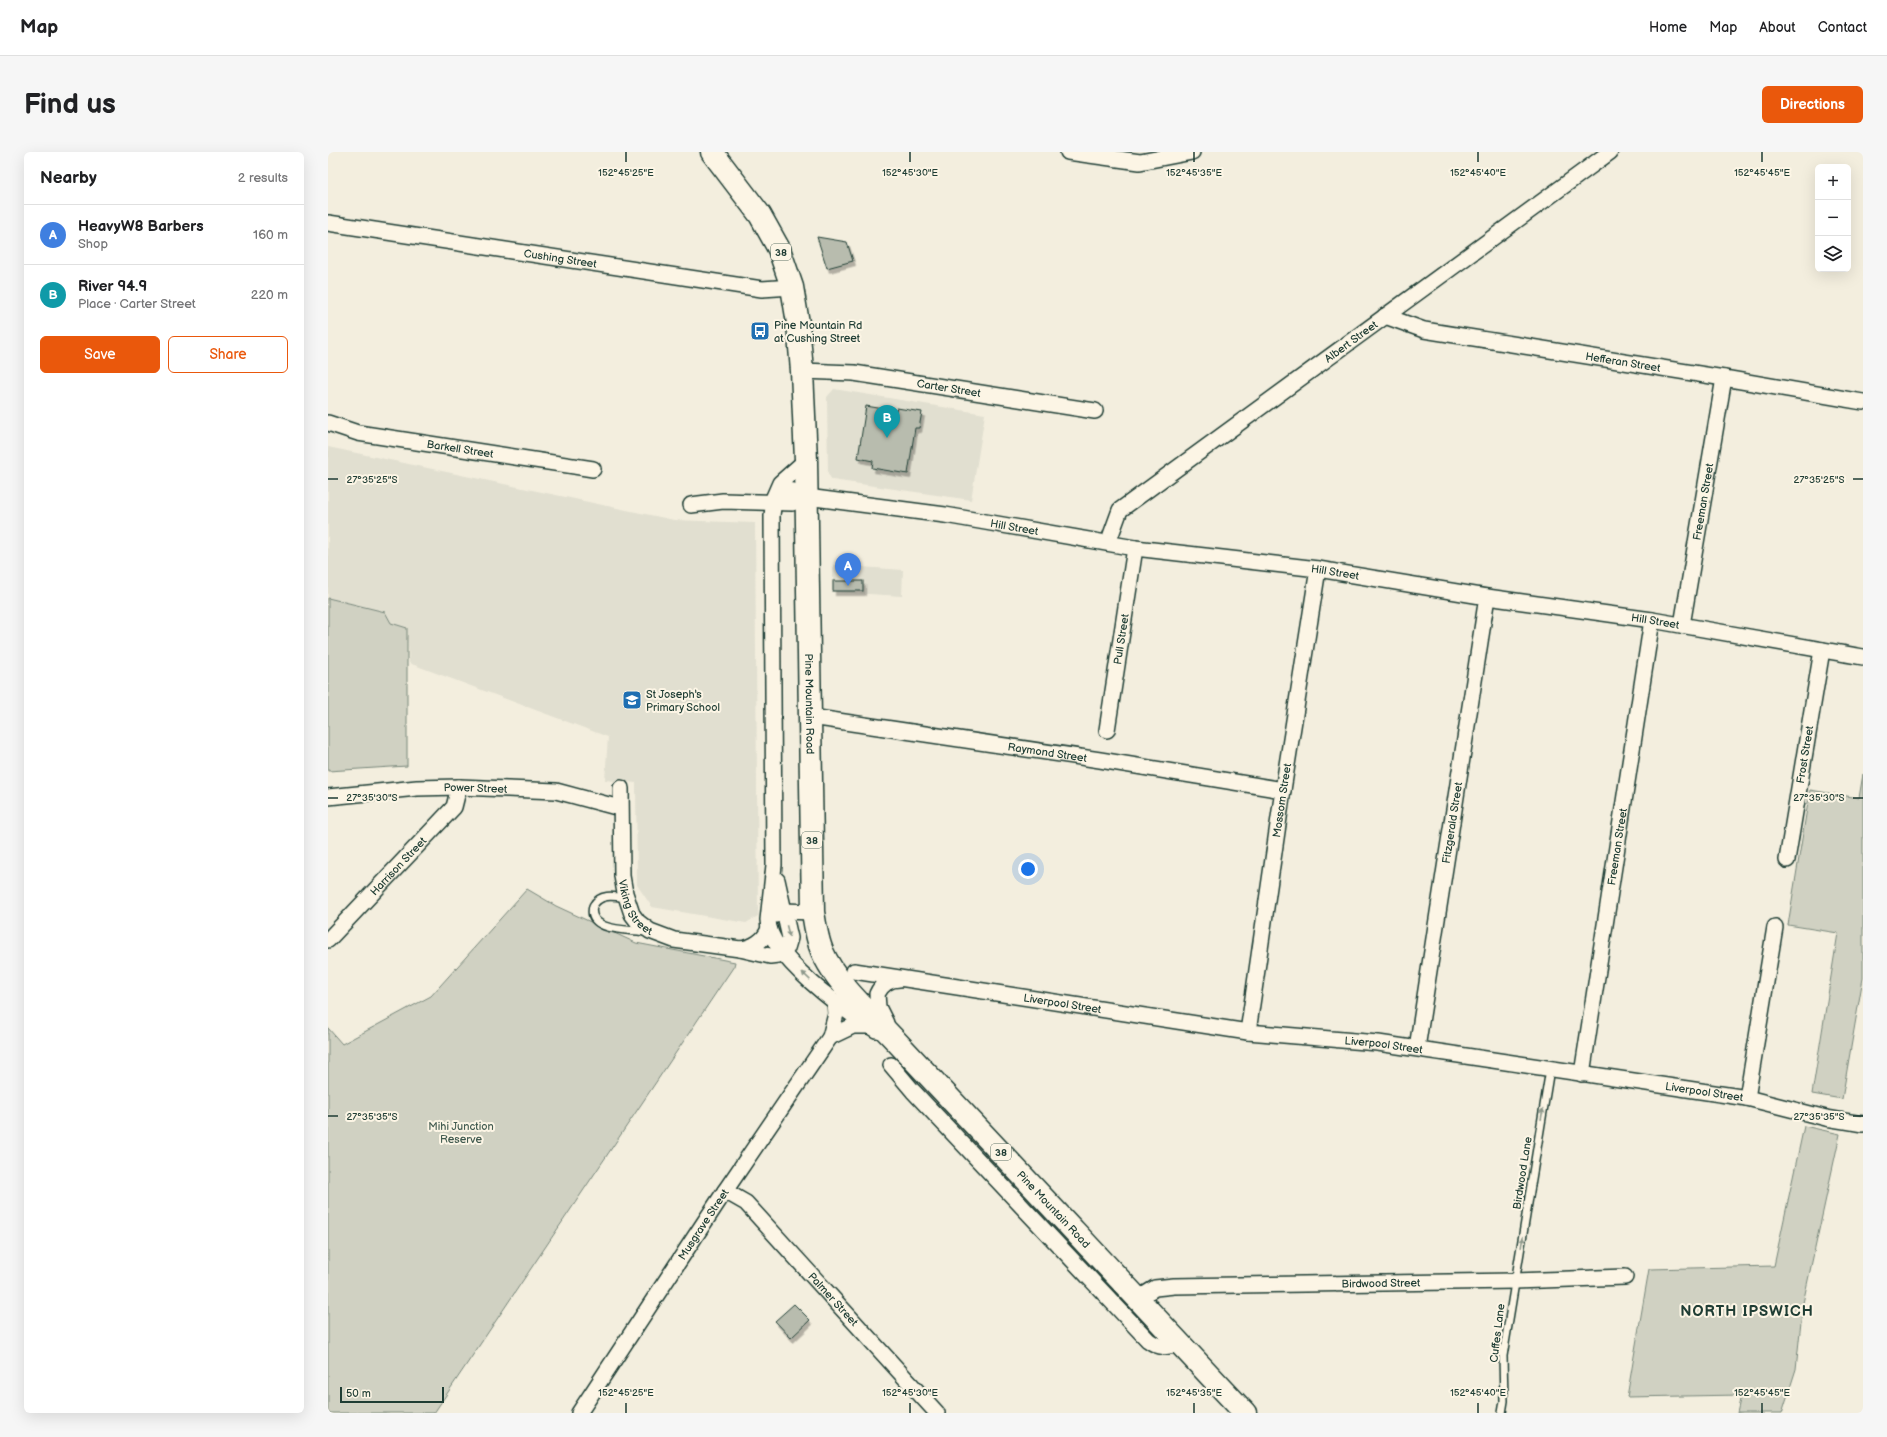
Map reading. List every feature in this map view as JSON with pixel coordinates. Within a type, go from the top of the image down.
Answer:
[{"type":"main road","name":"Pine Mountain Road","points":[[712,152],[745,193],[766,225],[783,258],[792,287],[802,371],[806,460],[813,912],[820,945],[827,960],[851,991],[896,1041],[1139,1298],[1245,1413]]},
{"type":"street","points":[[1068,152],[1140,162],[1192,152]]},
{"type":"street","name":"Albert Street","points":[[1108,543],[1120,510],[1610,152]]},
{"type":"street","name":"Cushing Street","points":[[328,223],[760,289],[792,287]]},
{"type":"street","name":"Hefferan Street","points":[[1385,316],[1424,330],[1863,402]]},
{"type":"street","name":"Carter Street","points":[[802,371],[854,373],[1094,411]]},
{"type":"street","name":"Freeman Street","points":[[1682,626],[1724,378]]},
{"type":"street","name":"Barkell Street","points":[[328,423],[358,433],[593,469]]},
{"type":"street","points":[[769,924],[774,865],[773,501],[780,483],[806,460]]},
{"type":"street","points":[[773,501],[777,494],[791,490],[807,496]]},
{"type":"street","name":"Hill Street","points":[[807,496],[945,515],[1135,548],[1318,569],[1487,597],[1652,620],[1863,657]]},
{"type":"street","points":[[691,506],[717,502],[773,501]]},
{"type":"street","name":"Pull Street","points":[[1107,730],[1135,548]]},
{"type":"street","name":"Mossom Street","points":[[1248,1032],[1283,790],[1318,569]]},
{"type":"street","name":"Fitzgerald Street","points":[[1416,1048],[1487,597]]},
{"type":"street","name":"Freeman Street","points":[[1582,1074],[1652,620]]},
{"type":"street","name":"Frost Street","points":[[1787,860],[1822,650]]},
{"type":"street","name":"Raymond Street","points":[[811,717],[1084,758],[1283,790]]},
{"type":"street","name":"Power Street","points":[[328,797],[417,788],[459,787],[556,791],[620,808]]},
{"type":"street","name":"Harrison Street","points":[[328,940],[454,807],[459,787]]},
{"type":"street","name":"Viking Street","points":[[621,788],[620,808],[622,876],[626,898],[635,918],[646,929],[654,934],[674,940],[740,949],[772,956],[782,952]]},
{"type":"street","points":[[774,865],[790,940],[787,948],[782,952]]},
{"type":"street","points":[[769,924],[783,911],[813,912]]},
{"type":"street","name":"Viking Street","points":[[740,949],[748,948],[764,937],[769,924]]},
{"type":"street","name":"Pine Mountain Road","points":[[769,924],[774,941],[782,952],[834,1002],[869,1026],[896,1041]]},
{"type":"street","points":[[1747,1098],[1775,927]]},
{"type":"street","name":"Liverpool Street","points":[[854,971],[1248,1032],[1378,1043],[1416,1048],[1747,1098],[1826,1118],[1863,1124]]},
{"type":"street","name":"Liverpool Street","points":[[896,1041],[879,1010],[876,998],[879,990],[886,982],[893,979],[901,979]]},
{"type":"street","name":"Musgrave Street","points":[[584,1412],[725,1191],[830,1037],[836,1014],[834,1002]]},
{"type":"street","name":"Musgrave Street","points":[[830,1037],[852,1026],[869,1026]]},
{"type":"street","name":"Pine Mountain Road","points":[[891,1065],[913,1091],[1148,1340],[1163,1348],[1172,1346],[1179,1342]]},
{"type":"street","name":"Palmer Street","points":[[725,1191],[746,1203],[937,1413]]},
{"type":"street","name":"Birdwood Street","points":[[1139,1298],[1155,1288],[1174,1286],[1515,1281],[1625,1277]]},
{"type":"lane","points":[[626,898],[606,896],[599,899],[593,907],[594,918],[599,923],[617,930],[654,934]]},
{"type":"lane","name":"Birdwood Lane","points":[[1515,1281],[1550,1069]]},
{"type":"lane","name":"Cuffes Lane","points":[[1502,1413],[1504,1401],[1503,1356],[1515,1281]]},
{"type":"shaded area","points":[[834,389],[985,414],[971,500],[832,480],[828,474],[827,397]]},
{"type":"shaded area","name":"St Joseph's Primary School","points":[[328,447],[674,520],[755,523],[758,916],[746,923],[652,907],[637,885],[636,783],[605,780],[608,737],[409,663],[407,628],[391,623],[385,612],[328,598]]},
{"type":"shaded area","points":[[833,565],[903,570],[902,596],[833,592]]},
{"type":"green space","points":[[328,598],[385,612],[391,623],[407,628],[407,766],[328,771]]},
{"type":"green space","points":[[1863,774],[1863,978],[1842,1099],[1812,1094],[1838,933],[1788,925],[1810,790],[1859,798]]},
{"type":"green space","name":"Mihi Junction Reserve","points":[[527,889],[556,906],[636,943],[735,962],[734,966],[434,1413],[328,1413],[328,1028],[342,1044],[431,996]]},
{"type":"green space","points":[[1804,1126],[1840,1134],[1803,1303],[1796,1369],[1782,1413],[1737,1413],[1741,1395],[1627,1397],[1649,1269],[1774,1266]]},
{"type":"building","points":[[817,237],[847,242],[853,261],[827,268]]},
{"type":"building","points":[[866,406],[896,411],[897,408],[922,412],[919,428],[915,428],[908,474],[872,468],[873,461],[858,458]]},
{"type":"building","points":[[833,581],[863,581],[863,591],[833,591]]},
{"type":"building","points":[[794,1304],[810,1320],[791,1338],[775,1321]]},
{"type":"place","name":"Pine Mountain Rd at Cushing Street","points":[[760,331]]},
{"type":"place","name":"River 94.9","points":[[887,438]]},
{"type":"place","name":"HeavyW8 Barbers","points":[[848,586]]},
{"type":"place","name":"St Joseph's Primary School","points":[[632,700]]},
{"type":"district","name":"NORTH IPSWICH","points":[[1747,1311]]}]
